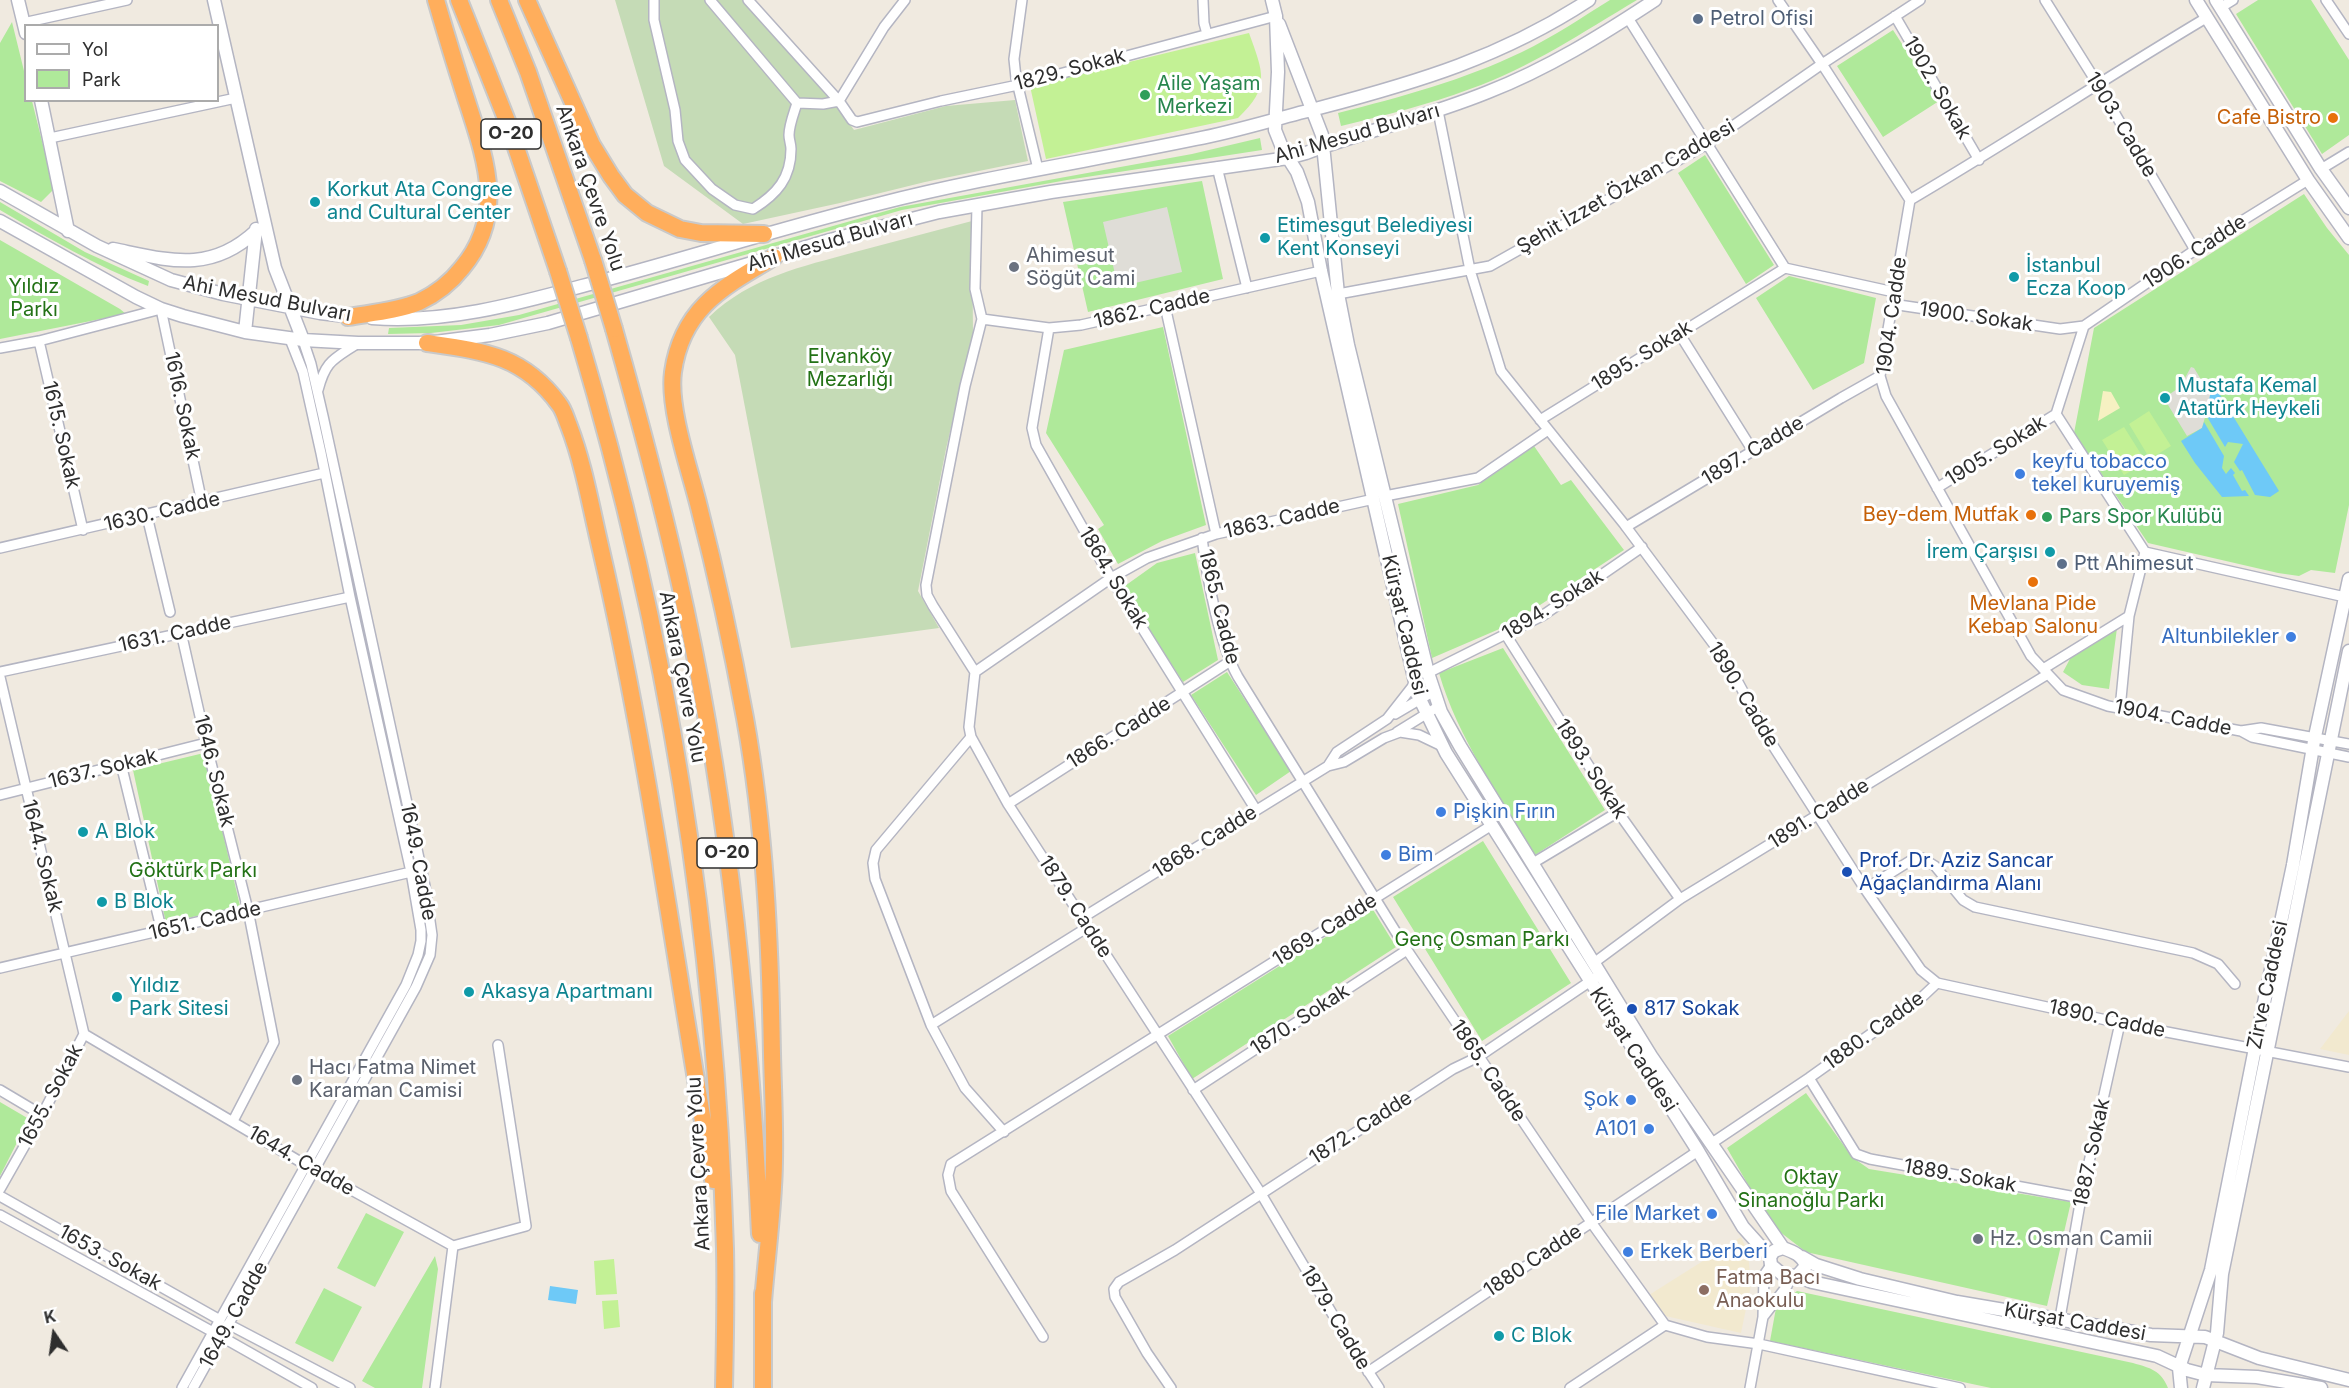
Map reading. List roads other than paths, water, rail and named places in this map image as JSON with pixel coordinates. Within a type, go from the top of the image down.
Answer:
[{"type":"highway","points":[[348,317],[419,302],[439,290],[456,276],[471,258],[486,225],[489,195],[485,159],[436,0]]},
{"type":"highway","name":"Ankara Çevre Yolu","points":[[459,0],[507,121],[579,338],[605,427],[649,612],[685,808],[710,1010],[725,1250],[724,1388]]},
{"type":"highway","name":"Ankara Çevre Yolu","points":[[499,0],[528,72],[593,260],[649,455],[678,575],[718,790],[748,1028],[763,1302],[763,1388]]},
{"type":"highway","points":[[527,0],[592,145],[610,176],[625,195],[647,213],[680,229],[701,233],[764,234]]},
{"type":"highway","points":[[763,1302],[774,1186],[770,972],[764,866],[751,752],[672,384],[676,356],[681,341],[686,328],[699,309],[726,286],[774,257]]},
{"type":"highway","points":[[427,342],[476,350],[515,363],[538,379],[561,406],[577,448],[620,634],[637,722],[725,1250]]},
{"type":"main road","points":[[18,0],[24,28]]},
{"type":"main road","points":[[214,0],[275,268],[303,340]]},
{"type":"main road","name":"Kürşat Caddesi","points":[[1272,0],[1276,16],[1313,109],[1324,146],[1338,294],[1420,699],[1442,746],[1698,1151],[1743,1227],[1771,1261]]},
{"type":"main road","name":"Ahi Mesud Bulvarı","points":[[0,191],[68,231],[171,280],[291,308],[348,317],[412,320],[481,311],[648,269],[764,234],[890,201],[1038,169],[1199,139],[1274,120],[1399,86],[1483,58],[1533,34],[1589,0]]},
{"type":"main road","name":"Ahi Mesud Bulvarı","points":[[0,221],[161,309],[245,332],[290,339],[358,343],[427,342],[490,335],[529,328],[908,219],[1062,190],[1288,158],[1438,111],[1533,72],[1656,0]]},
{"type":"main road","points":[[2196,0],[2308,180],[2349,238]]},
{"type":"main road","points":[[2218,4],[2321,170],[2349,208]]},
{"type":"main road","name":"Kürşat Caddesi","points":[[1276,16],[1278,87],[1274,120],[1277,136],[1297,172],[1308,202],[1321,271],[1380,497],[1439,706],[1449,729],[1602,973],[1651,1056],[1783,1248]]},
{"type":"main road","points":[[41,102],[68,231]]},
{"type":"main road","points":[[245,332],[258,198]]},
{"type":"main road","points":[[97,246],[191,262],[222,255],[237,247],[256,231]]},
{"type":"main road","name":"Zirve Caddesi","points":[[2181,1388],[2179,1366],[2211,1270],[2254,1048],[2294,865],[2315,738],[2349,579]]},
{"type":"main road","name":"Zirve Caddesi","points":[[2203,1388],[2216,1341],[2222,1274],[2349,651]]},
{"type":"main road","points":[[1783,1248],[1802,1257],[1806,1266],[1794,1276],[1776,1271],[1771,1261],[1774,1251],[1783,1248]]},
{"type":"main road","name":"Kürşat Caddesi","points":[[1802,1257],[1816,1265],[1860,1280],[1957,1302],[2151,1335],[2205,1337],[2259,1358],[2349,1380]]},
{"type":"main road","name":"Kürşat Caddesi","points":[[1794,1276],[1812,1282],[2157,1356],[2206,1375],[2257,1377],[2321,1388]]},
{"type":"street","points":[[39,24],[127,0]]},
{"type":"street","points":[[654,0],[654,20],[675,110],[678,141],[685,160],[712,189],[735,205],[753,209],[770,199],[784,183],[789,169],[791,148],[789,134],[797,103]]},
{"type":"street","points":[[710,0],[797,103],[823,104],[839,101],[884,27],[905,0]]},
{"type":"street","points":[[748,0],[839,101]]},
{"type":"street","points":[[1022,0],[1014,59],[1038,169]]},
{"type":"street","points":[[1203,0],[1207,34]]},
{"type":"street","points":[[1778,0],[1910,200],[1979,160],[2097,83],[2206,18]]},
{"type":"street","name":"Şehit İzzet Özkan Caddesi","points":[[1338,294],[1490,266],[1707,144],[1822,64],[1920,0]]},
{"type":"street","name":"1903. Cadde","points":[[2045,0],[2097,83],[2195,250]]},
{"type":"street","points":[[2218,4],[2233,0]]},
{"type":"street","points":[[2326,0],[2349,34]]},
{"type":"street","name":"1829. Sokak","points":[[839,101],[852,120],[864,122],[941,101],[1018,85],[1276,16]]},
{"type":"street","name":"1902. Sokak","points":[[1895,16],[1979,160]]},
{"type":"street","points":[[1628,18],[1785,268]]},
{"type":"street","points":[[219,102],[236,98]]},
{"type":"street","points":[[50,138],[217,102]]},
{"type":"street","name":"1890. Cadde","points":[[1438,111],[1470,270],[1501,371],[1642,547],[1727,662],[1770,741],[1865,889],[1921,970],[1937,983],[2120,1023],[2349,1067]]},
{"type":"street","points":[[2321,170],[2349,152]]},
{"type":"street","points":[[1217,167],[1247,288]]},
{"type":"street","name":"1906. Cadde","points":[[2060,329],[2084,326],[2195,250],[2308,180]]},
{"type":"street","name":"1904. Cadde","points":[[1910,200],[1880,376],[1886,396],[2031,656],[2063,690],[2120,709],[2241,731],[2252,737],[2349,757]]},
{"type":"street","points":[[975,672],[933,606],[927,595],[926,585],[965,387],[982,319],[975,289],[977,205]]},
{"type":"street","name":"1895. Sokak","points":[[1540,420],[1785,268]]},
{"type":"street","name":"1900. Sokak","points":[[1785,268],[1894,292]]},
{"type":"street","name":"1862. Cadde","points":[[982,319],[1049,328],[1081,325],[1321,271]]},
{"type":"street","name":"1900. Sokak","points":[[1892,304],[2060,329]]},
{"type":"street","name":"1865. Cadde","points":[[1165,306],[1216,534]]},
{"type":"street","points":[[0,348],[39,341],[161,309]]},
{"type":"street","name":"1616. Sokak","points":[[161,309],[202,503]]},
{"type":"street","points":[[2084,326],[2056,414],[2145,552],[2345,597]]},
{"type":"street","name":"1864. Sokak","points":[[1049,328],[1032,428],[1036,445],[1111,578],[1256,810]]},
{"type":"street","points":[[1679,333],[1753,451]]},
{"type":"street","name":"1649. Cadde","points":[[290,339],[303,372],[411,872],[421,930],[418,955],[406,985],[311,1168]]},
{"type":"street","name":"1649. Cadde","points":[[182,1388],[213,1332],[224,1322],[416,987],[430,955],[432,935],[426,886],[318,393],[303,340]]},
{"type":"street","name":"1615. Sokak","points":[[39,341],[83,530]]},
{"type":"street","points":[[318,393],[322,375],[331,360],[358,343]]},
{"type":"street","name":"1897. Cadde","points":[[1626,527],[1880,376]]},
{"type":"street","name":"1905. Sokak","points":[[1937,488],[2056,414]]},
{"type":"street","points":[[1380,497],[1478,478],[1548,430]]},
{"type":"street","name":"1630. Cadde","points":[[0,548],[147,516],[324,473]]},
{"type":"street","name":"1863. Cadde","points":[[975,672],[1111,578],[1147,558],[1216,534],[1380,497]]},
{"type":"street","points":[[147,516],[170,612]]},
{"type":"street","name":"1865. Cadde","points":[[1202,538],[1229,662],[1407,951],[1591,1222],[1665,1325]]},
{"type":"street","name":"1894. Sokak","points":[[1428,673],[1542,615],[1642,547]]},
{"type":"street","points":[[2120,709],[2129,616],[2145,552]]},
{"type":"street","name":"1631. Cadde","points":[[0,672],[350,597]]},
{"type":"street","points":[[2045,672],[2129,616]]},
{"type":"street","name":"1646. Sokak","points":[[181,632],[248,910],[274,1042],[232,1121]]},
{"type":"street","name":"1893. Sokak","points":[[1506,635],[1618,812],[1680,900]]},
{"type":"street","name":"1866. Cadde","points":[[1008,804],[1229,662]]},
{"type":"street","name":"1879. Cadde","points":[[975,672],[969,727],[971,737],[1008,804],[1260,1192],[1379,1388]]},
{"type":"street","name":"1891. Cadde","points":[[1595,962],[1680,900],[2045,672]]},
{"type":"street","name":"1644. Sokak","points":[[0,677],[84,1034]]},
{"type":"street","name":"1868. Cadde","points":[[1387,719],[1416,682]]},
{"type":"street","name":"1868. Cadde","points":[[1328,766],[1337,752],[1434,691]]},
{"type":"street","name":"1868. Cadde","points":[[1082,918],[1328,766],[1344,762],[1439,706]]},
{"type":"street","name":"1904. Cadde","points":[[2241,731],[2261,728],[2349,744]]},
{"type":"street","points":[[1393,734],[1410,732],[1442,746]]},
{"type":"street","points":[[971,737],[876,850],[873,863],[875,879],[931,1025],[965,1088],[1004,1132]]},
{"type":"street","name":"1637. Sokak","points":[[0,795],[206,743]]},
{"type":"street","points":[[121,764],[162,932]]},
{"type":"street","points":[[1533,863],[1618,812]]},
{"type":"street","name":"1869. Cadde","points":[[1043,1337],[951,1191],[948,1180],[951,1164],[1492,825]]},
{"type":"street","points":[[1865,889],[1910,861],[1922,858],[1935,866],[1967,904],[2193,953],[2218,964],[2235,984]]},
{"type":"street","name":"1651. Cadde","points":[[0,969],[411,872]]},
{"type":"street","points":[[931,1025],[1088,927]]},
{"type":"street","name":"1870. Sokak","points":[[1193,1090],[1407,951]]},
{"type":"street","name":"1872. Cadde","points":[[1171,1388],[1147,1353],[1115,1297],[1114,1289],[1119,1282],[1175,1250],[1260,1192],[1453,1069],[1478,1057],[1602,973]]},
{"type":"street","name":"1880. Cadde","points":[[1712,1143],[1809,1078],[1920,999],[1937,983]]},
{"type":"street","name":"1887. Sokak","points":[[2060,1318],[2081,1198],[2120,1023]]},
{"type":"street","name":"1644. Cadde","points":[[84,1034],[311,1168],[453,1246]]},
{"type":"street","name":"1655. Sokak","points":[[0,1189],[84,1034]]},
{"type":"street","points":[[435,1388],[453,1246],[526,1226],[498,1045]]},
{"type":"street","name":"1889. Sokak","points":[[1809,1078],[1856,1154],[1870,1159],[2081,1198]]},
{"type":"street","points":[[0,1090],[42,1115]]},
{"type":"street","name":"1880 Cadde","points":[[1368,1372],[1698,1151]]},
{"type":"street","name":"1653. Sokak","points":[[0,1196],[224,1322],[350,1388]]},
{"type":"street","points":[[0,1215],[213,1332]]},
{"type":"street","points":[[1750,1388],[1763,1317],[1764,1275],[1771,1261]]},
{"type":"street","points":[[1763,1317],[1794,1276]]},
{"type":"street","name":"1649. Cadde","points":[[194,1388],[222,1337],[224,1322]]},
{"type":"street","points":[[1570,1388],[1665,1325],[1707,1337],[1759,1344],[1960,1388]]},
{"type":"street","points":[[222,1337],[312,1388]]},
{"type":"water","points":[[2217,390],[2279,491],[2270,497],[2255,495],[2242,470],[2240,471],[2234,462],[2243,444],[2228,442],[2225,447],[2206,415],[2210,395]]},
{"type":"water","points":[[2204,422],[2224,456],[2222,468],[2226,474],[2231,468],[2242,491],[2245,490],[2249,496],[2222,497],[2181,441],[2202,428]]},
{"type":"water","points":[[550,1286],[578,1290],[576,1304],[548,1300]]},
{"type":"place","name":"Petrol Ofisi","points":[[1698,19]]},
{"type":"place","name":"Aile Yaşam Merkezi","points":[[1145,95]]},
{"type":"place","name":"Cafe Bistro","points":[[2333,118]]},
{"type":"place","name":"Korkut Ata Congree and Cultural Center","points":[[315,202]]},
{"type":"place","name":"Etimesgut Belediyesi Kent Konseyi","points":[[1265,238]]},
{"type":"place","name":"Ahimesut Sögüt Cami","points":[[1014,267]]},
{"type":"place","name":"İstanbul Ecza Koop","points":[[2014,277]]},
{"type":"place","name":"Mustafa Kemal Atatürk Heykeli","points":[[2165,398]]},
{"type":"place","name":"keyfu tobacco tekel kuruyemiş","points":[[2020,474]]},
{"type":"place","name":"Bey-dem Mutfak","points":[[2031,515]]},
{"type":"place","name":"Pars Spor Kulübü","points":[[2047,517]]},
{"type":"place","name":"İrem Çarşısı","points":[[2050,552]]},
{"type":"place","name":"Ptt Ahimesut","points":[[2062,564]]},
{"type":"place","name":"Mevlana Pide Kebap Salonu","points":[[2033,582]]},
{"type":"place","name":"Altunbilekler","points":[[2291,637]]},
{"type":"place","name":"Pişkin Fırın","points":[[1441,812]]},
{"type":"place","name":"A Blok","points":[[83,832]]},
{"type":"place","name":"Bim","points":[[1386,855]]},
{"type":"place","name":"Prof. Dr. Aziz Sancar Ağaçlandırma Alanı","points":[[1847,872]]},
{"type":"place","name":"B Blok","points":[[102,902]]},
{"type":"place","name":"Akasya Apartmanı","points":[[469,992]]},
{"type":"place","name":"Yıldız Park Sitesi","points":[[117,997]]},
{"type":"place","name":"817 Sokak","points":[[1632,1009]]},
{"type":"place","name":"Hacı Fatma Nimet Karaman Camisi","points":[[297,1080]]},
{"type":"place","name":"Şok","points":[[1631,1100]]},
{"type":"place","name":"A101","points":[[1649,1129]]},
{"type":"place","name":"File Market","points":[[1712,1214]]},
{"type":"place","name":"Hz. Osman Camii","points":[[1978,1239]]},
{"type":"place","name":"Erkek Berberi","points":[[1628,1252]]},
{"type":"place","name":"Fatma Bacı Anaokulu","points":[[1704,1290]]},
{"type":"place","name":"C Blok","points":[[1499,1336]]},
{"type":"park label","name":"Yıldız Parkı","points":[[34,298]]},
{"type":"park label","name":"Elvanköy Mezarlığı","points":[[850,368]]},
{"type":"park label","name":"Göktürk Parkı","points":[[193,871]]},
{"type":"park label","name":"Genç Osman Parkı","points":[[1482,940]]},
{"type":"park label","name":"Oktay Sinanoğlu Parkı","points":[[1811,1190]]}]
